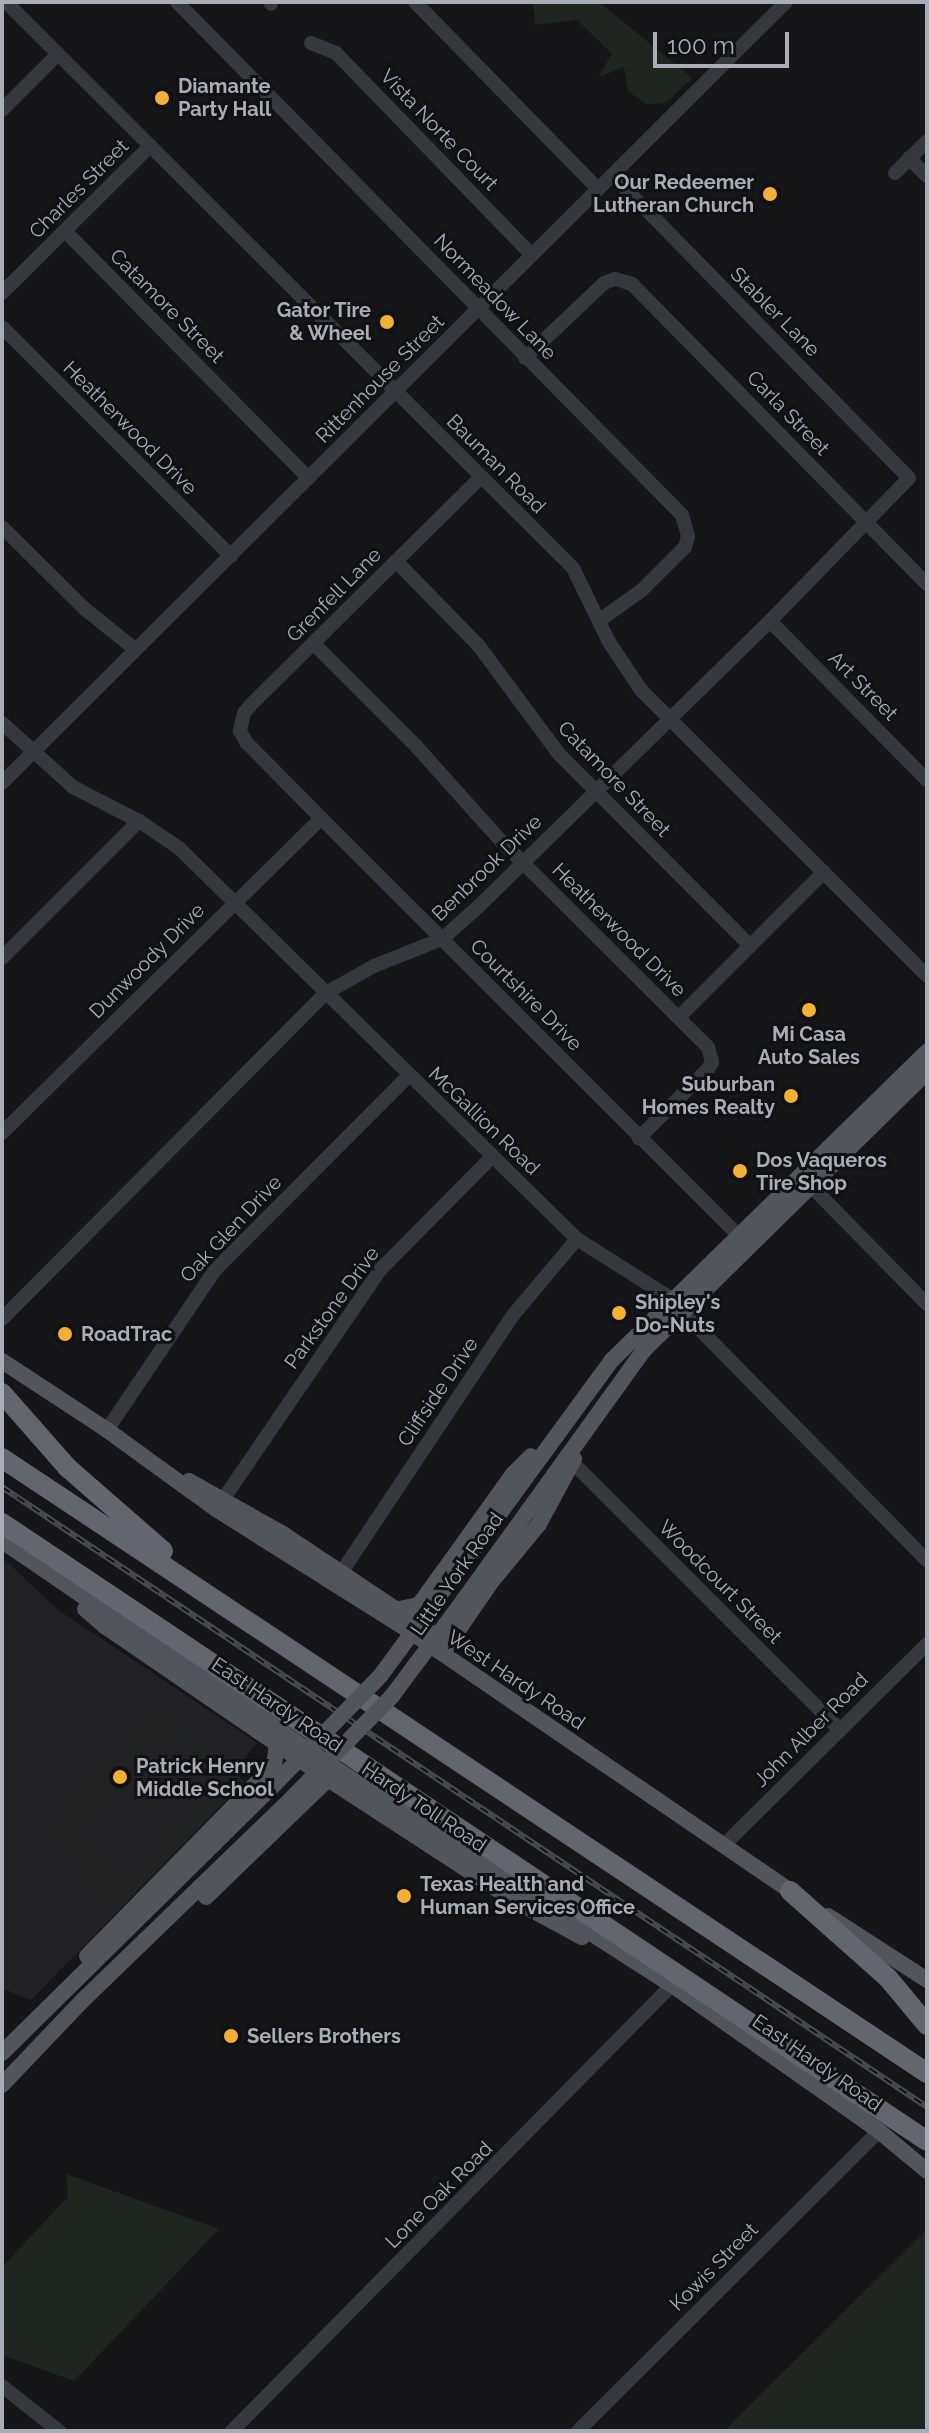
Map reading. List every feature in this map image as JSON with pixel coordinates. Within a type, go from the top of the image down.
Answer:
[{"type":"highway","points":[[2,1393],[86,1485],[262,1632]]},
{"type":"highway","points":[[2,1458],[927,2073]]},
{"type":"highway","name":"Hardy Toll Road","points":[[2,1523],[927,2141]]},
{"type":"highway","points":[[790,1891],[888,1978],[927,2025]]},
{"type":"main road","name":"Little York Road","points":[[2,2085],[82,2001],[285,1805],[328,1771],[440,1645],[584,1432],[677,1306],[739,1236],[806,1182],[927,1051]]},
{"type":"main road","name":"Little York Road","points":[[2,2053],[381,1675],[612,1360],[677,1306],[927,1072]]},
{"type":"main road","name":"West Hardy Road","points":[[2,1361],[107,1430],[216,1509],[413,1634],[440,1645],[519,1707],[927,1980]]},
{"type":"main road","points":[[399,1609],[412,1609],[425,1596],[513,1474],[564,1423]]},
{"type":"main road","points":[[425,1596],[425,1608],[437,1621],[452,1624],[539,1524],[573,1463],[584,1432]]},
{"type":"main road","points":[[152,1463],[224,1498],[399,1609],[440,1645],[590,1742],[632,1784]]},
{"type":"main road","name":"East Hardy Road","points":[[2,1541],[307,1750],[328,1771],[420,1822],[672,1985],[879,2131],[927,2171]]},
{"type":"main road","points":[[31,1559],[106,1627],[277,1744],[328,1771],[517,1902],[672,1985]]},
{"type":"main road","points":[[67,1987],[88,1954],[274,1765],[277,1744]]},
{"type":"main road","points":[[265,1775],[280,1771],[294,1779],[306,1794],[304,1804]]},
{"type":"main road","points":[[82,2001],[190,1912],[304,1804],[328,1771]]},
{"type":"main road","points":[[50,2003],[65,2018]]},
{"type":"street","name":"Bauman Road","points":[[6,2],[573,568],[623,665],[668,719],[927,976]]},
{"type":"street","name":"Normeadow Lane","points":[[177,2],[682,515],[687,524],[685,547],[642,590],[600,620]]},
{"type":"street","points":[[415,2],[598,189]]},
{"type":"street","name":"Rittenhouse Street","points":[[2,783],[786,2]]},
{"type":"street","name":"Vista Norte Court","points":[[311,43],[336,53],[532,255]]},
{"type":"street","points":[[2,110],[58,54]]},
{"type":"street","points":[[895,173],[927,141]]},
{"type":"street","name":"Charles Street","points":[[2,293],[150,146]]},
{"type":"street","points":[[909,158],[927,176]]},
{"type":"street","name":"Stabler Lane","points":[[612,175],[909,478]]},
{"type":"street","name":"Catamore Street","points":[[65,231],[309,478]]},
{"type":"street","name":"Carla Street","points":[[525,358],[604,283],[615,279],[632,284],[927,584]]},
{"type":"street","name":"Heatherwood Drive","points":[[2,327],[231,556]]},
{"type":"street","name":"Grenfell Lane","points":[[251,747],[240,731],[244,713],[480,478]]},
{"type":"street","name":"Benbrook Drive","points":[[2,1319],[326,993],[374,966],[442,939],[770,621],[909,478]]},
{"type":"street","points":[[2,527],[85,609],[136,650]]},
{"type":"street","name":"Catamore Street","points":[[396,561],[479,646],[546,738],[750,946]]},
{"type":"street","name":"Art Street","points":[[770,621],[927,780]]},
{"type":"street","name":"Heatherwood Drive","points":[[314,644],[416,746],[523,862],[679,1017],[711,1055],[712,1062],[702,1075],[639,1138]]},
{"type":"street","name":"McGallion Road","points":[[2,723],[73,787],[139,821],[179,848],[491,1158],[577,1239],[646,1280],[677,1306],[927,1561]]},
{"type":"street","name":"Courtshire Drive","points":[[251,747],[739,1236]]},
{"type":"street","name":"Dunwoody Drive","points":[[2,1133],[321,818]]},
{"type":"street","points":[[2,958],[139,821]]},
{"type":"street","points":[[679,1017],[824,872]]},
{"type":"street","name":"Oak Glen Drive","points":[[107,1430],[215,1270],[409,1075]]},
{"type":"street","name":"Parkstone Drive","points":[[224,1498],[381,1269],[491,1158]]},
{"type":"street","points":[[806,1182],[927,1304]]},
{"type":"street","name":"Cliffside Drive","points":[[341,1573],[514,1314],[577,1239]]},
{"type":"street","name":"Woodcourt Street","points":[[573,1463],[840,1730]]},
{"type":"street","name":"John Alber Road","points":[[724,1845],[927,1644]]},
{"type":"street","name":"Lone Oak Road","points":[[232,2431],[672,1985]]},
{"type":"street","name":"Kowis Street","points":[[578,2431],[879,2131]]},
{"type":"street","points":[[2,2386],[59,2431]]},
{"type":"shaded area","points":[[533,2],[599,2],[692,78],[666,103],[646,104],[628,91],[624,67],[598,77],[612,54],[577,20],[535,25]]},
{"type":"shaded area","name":"Patrick Henry Middle School","points":[[2,1557],[57,1609],[257,1743],[234,1772],[244,1782],[31,2000],[2,1989]]},
{"type":"shaded area","points":[[166,1724],[229,1772],[233,1789],[137,1887],[129,1891],[115,1890],[58,1842],[57,1828],[157,1727]],"holes":[[[169,1728],[226,1775],[229,1788],[134,1883],[120,1888],[62,1840],[61,1830],[160,1730]]]},
{"type":"shaded area","points":[[66,2174],[219,2229],[74,2381],[2,2355],[2,2267],[68,2197]]},
{"type":"shaded area","points":[[927,2229],[927,2431],[724,2431]]},
{"type":"railway","points":[[2,1487],[927,2107]]},
{"type":"place","name":"Diamante Party Hall","points":[[162,98]]},
{"type":"place","name":"Our Redeemer Lutheran Church","points":[[770,194]]},
{"type":"place","name":"Gator Tire & Wheel","points":[[387,322]]},
{"type":"place","name":"Mi Casa Auto Sales","points":[[809,1010]]},
{"type":"place","name":"Suburban Homes Realty","points":[[791,1096]]},
{"type":"place","name":"Dos Vaqueros Tire Shop","points":[[740,1171]]},
{"type":"place","name":"Shipley's Do-Nuts","points":[[619,1313]]},
{"type":"place","name":"RoadTrac","points":[[65,1334]]},
{"type":"place","name":"Patrick Henry Middle School","points":[[120,1777]]},
{"type":"place","name":"Texas Health and Human Services Office","points":[[404,1896]]},
{"type":"place","name":"Sellers Brothers","points":[[231,2036]]}]
